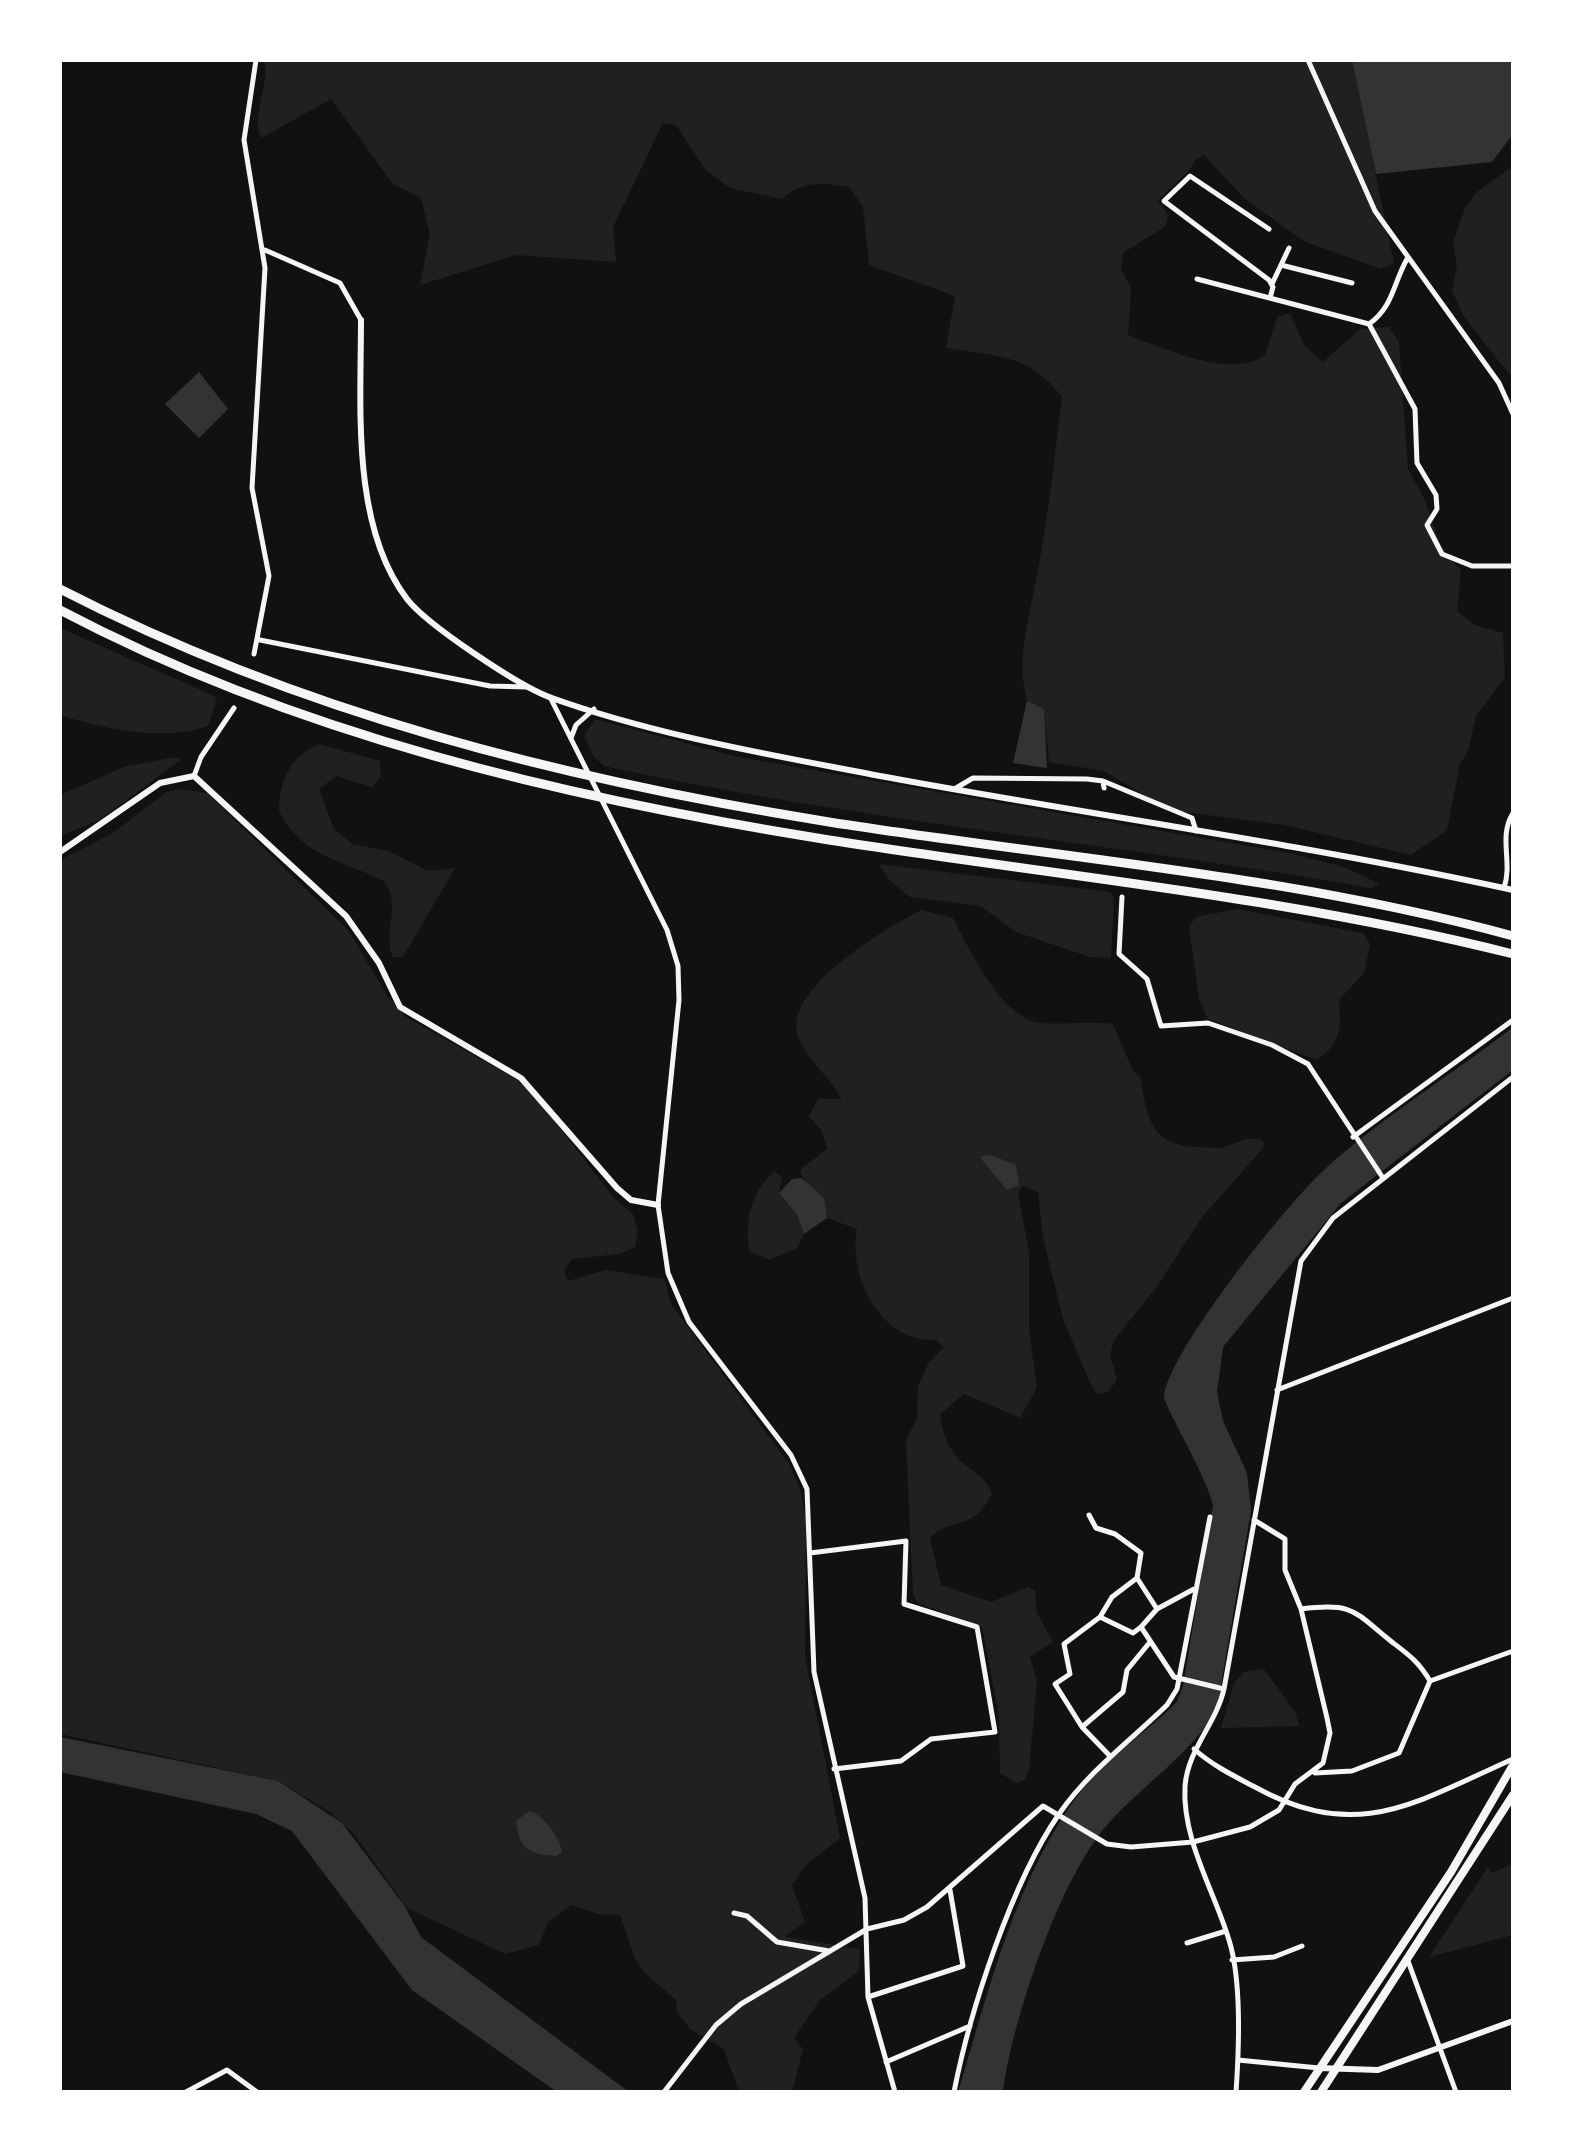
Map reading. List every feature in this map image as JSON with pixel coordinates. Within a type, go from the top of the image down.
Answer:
[{"type":"highway","points":[[60,589],[139,630],[292,692],[546,766],[832,822],[1310,889],[1513,936]]},
{"type":"highway","points":[[60,610],[116,640],[286,708],[541,783],[813,837],[1308,907],[1513,954]]},
{"type":"main road","points":[[1304,2092],[1460,1856],[1513,1762]]},
{"type":"main road","points":[[1321,2092],[1513,1794]]},
{"type":"street","points":[[254,654],[260,640],[269,576],[252,488],[264,250],[244,140],[256,60]]},
{"type":"street","points":[[1308,60],[1360,184],[1407,259],[1499,383],[1513,414]]},
{"type":"street","points":[[1270,230],[1190,176],[1164,202],[1272,284]]},
{"type":"street","points":[[1270,298],[1272,284],[1289,248]]},
{"type":"street","points":[[264,250],[340,283],[361,320],[358,401],[366,480],[382,555],[408,600],[429,620],[550,698],[781,756],[1513,890]]},
{"type":"street","points":[[1369,324],[1393,298],[1395,280],[1407,259]]},
{"type":"street","points":[[1281,265],[1352,283]]},
{"type":"street","points":[[1197,279],[1369,324],[1415,408],[1417,463],[1436,495],[1437,509],[1427,524],[1442,554],[1472,566],[1513,566]]},
{"type":"street","points":[[260,640],[490,686],[527,686]]},
{"type":"street","points":[[550,698],[668,930],[678,966],[679,1000],[658,1205],[668,1273],[678,1304],[800,1471],[811,1518],[808,1614],[814,1672],[865,1898],[868,1997],[895,2092]]},
{"type":"street","points":[[194,776],[201,757],[234,708]]},
{"type":"street","points":[[571,738],[576,725],[594,709]]},
{"type":"street","points":[[194,776],[346,916],[379,963],[400,1008],[520,1078],[617,1188],[631,1200],[658,1205]]},
{"type":"street","points":[[60,852],[160,783],[194,776]]},
{"type":"street","points":[[954,789],[973,778],[1103,784],[1192,818],[1196,831]]},
{"type":"street","points":[[1504,888],[1509,872],[1504,827],[1513,813]]},
{"type":"street","points":[[1122,897],[1119,954],[1147,979],[1161,1026],[1208,1022],[1296,1056],[1314,1072],[1353,1137],[1381,1174]]},
{"type":"street","points":[[1353,1137],[1513,1020]]},
{"type":"street","points":[[1236,2092],[1232,1960],[1226,1931],[1193,1842],[1185,1790],[1194,1749],[1218,1714],[1224,1688],[1301,1261],[1333,1218],[1381,1174],[1513,1077]]},
{"type":"street","points":[[1276,1390],[1513,1298]]},
{"type":"street","points":[[1089,1515],[1096,1528],[1115,1534],[1141,1553],[1138,1578],[1157,1608]]},
{"type":"street","points":[[954,2092],[1005,1924],[1058,1815],[1109,1756],[1167,1706],[1179,1678],[1210,1516]]},
{"type":"street","points":[[664,2092],[716,2025],[741,2004],[868,1929],[904,1920],[950,1890],[1042,1806],[1099,1840],[1131,1847],[1193,1842],[1250,1827],[1284,1804],[1295,1784],[1323,1762],[1330,1733],[1301,1608],[1284,1570],[1285,1540],[1254,1520]]},
{"type":"street","points":[[810,1553],[906,1541],[904,1604],[977,1627],[995,1732],[930,1740],[901,1760],[834,1769]]},
{"type":"street","points":[[1109,1756],[1082,1727],[1055,1684],[1070,1674],[1064,1644],[1100,1617],[1112,1598],[1138,1578]]},
{"type":"street","points":[[1100,1617],[1133,1633],[1157,1608],[1194,1589]]},
{"type":"street","points":[[1301,1608],[1331,1605],[1365,1615],[1420,1662],[1430,1681]]},
{"type":"street","points":[[1141,1627],[1179,1678],[1224,1688]]},
{"type":"street","points":[[1082,1727],[1122,1692],[1127,1670],[1150,1642]]},
{"type":"street","points":[[1312,1773],[1352,1771],[1399,1753],[1408,1739],[1420,1695],[1430,1681],[1513,1651]]},
{"type":"street","points":[[1194,1749],[1284,1804],[1330,1817],[1360,1818],[1423,1799],[1513,1762]]},
{"type":"street","points":[[868,1997],[963,1966],[950,1890]]},
{"type":"street","points":[[734,1913],[747,1916],[777,1942],[832,1952]]},
{"type":"street","points":[[1187,1944],[1226,1931]]},
{"type":"street","points":[[1232,1960],[1274,1957],[1302,1946]]},
{"type":"street","points":[[1408,1961],[1456,2092]]},
{"type":"street","points":[[1238,2060],[1378,2070],[1442,2050],[1513,2021]]},
{"type":"street","points":[[886,2062],[972,2025]]},
{"type":"street","points":[[186,2092],[226,2070],[257,2092]]},
{"type":"shaded area","points":[[264,60],[1352,60],[1394,263],[1381,269],[1303,241],[1243,197],[1204,155],[1158,200],[1168,215],[1166,226],[1123,253],[1121,269],[1131,288],[1128,335],[1178,354],[1235,364],[1265,355],[1277,317],[1290,313],[1304,345],[1323,362],[1360,329],[1389,327],[1399,342],[1408,469],[1424,498],[1442,549],[1461,571],[1457,611],[1475,625],[1503,633],[1505,677],[1476,716],[1468,751],[1460,764],[1447,830],[1411,855],[1284,825],[1169,810],[1104,771],[1049,762],[1044,709],[1027,701],[1023,666],[1062,397],[1037,372],[1011,359],[946,348],[955,296],[869,265],[863,207],[849,187],[805,186],[782,199],[730,188],[705,169],[676,125],[663,123],[613,227],[616,262],[516,255],[420,285],[430,234],[421,198],[393,184],[331,99],[261,138],[258,118],[265,80]]},
{"type":"shaded area","points":[[1352,60],[1513,60],[1513,134],[1492,162],[1376,174]]},
{"type":"shaded area","points":[[1513,166],[1513,379],[1464,317],[1452,291],[1457,266],[1453,242],[1466,206],[1478,191]]},
{"type":"shaded area","points":[[199,372],[228,409],[199,438],[165,404]]},
{"type":"shaded area","points":[[60,628],[217,697],[208,726],[153,733],[115,729],[60,715]]},
{"type":"shaded area","points":[[1027,701],[1044,709],[1047,768],[1013,763]]},
{"type":"shaded area","points":[[595,719],[738,757],[1288,853],[1344,867],[1380,884],[1370,888],[890,817],[604,766],[594,757],[584,736]]},
{"type":"shaded area","points":[[319,744],[380,761],[381,776],[372,787],[336,776],[319,789],[334,829],[352,844],[389,851],[428,871],[455,868],[403,957],[393,957],[390,947],[392,900],[384,881],[311,848],[288,826],[279,811],[288,770],[301,755]]},
{"type":"shaded area","points":[[177,757],[181,760],[99,820],[60,836],[60,795],[126,766]]},
{"type":"shaded area","points":[[179,789],[207,793],[349,931],[388,997],[406,1017],[527,1085],[614,1198],[633,1214],[638,1231],[635,1247],[620,1254],[572,1259],[564,1270],[568,1281],[606,1270],[664,1279],[671,1304],[790,1465],[806,1520],[805,1656],[840,1838],[806,1865],[792,1885],[805,1922],[785,1937],[860,1949],[859,1971],[819,2001],[794,2038],[803,2049],[792,2092],[739,2092],[724,2049],[690,2029],[677,2012],[676,2000],[635,1959],[620,1915],[598,1914],[572,1905],[548,1922],[539,1945],[505,1954],[407,1908],[354,1834],[330,1812],[278,1781],[60,1734],[60,860],[113,833],[167,792]]},
{"type":"shaded area","points":[[879,864],[1110,892],[1114,898],[1111,958],[1090,957],[1016,932],[981,906],[910,897],[889,880]]},
{"type":"shaded area","points":[[1237,909],[1363,933],[1370,944],[1364,973],[1339,1000],[1340,1026],[1335,1041],[1317,1060],[1208,1019],[1199,999],[1189,927],[1196,917]]},
{"type":"shaded area","points":[[921,910],[953,918],[1000,997],[1027,1019],[1042,1023],[1113,1024],[1133,1071],[1140,1077],[1149,1117],[1171,1142],[1221,1148],[1251,1139],[1262,1140],[1265,1146],[1203,1216],[1155,1289],[1115,1339],[1110,1354],[1117,1380],[1108,1392],[1097,1394],[1091,1385],[1063,1319],[1043,1237],[1038,1192],[1023,1186],[1018,1192],[1029,1252],[1029,1329],[1037,1388],[1020,1418],[964,1394],[940,1414],[950,1448],[988,1484],[992,1494],[970,1519],[930,1538],[941,1585],[991,1602],[1028,1587],[1035,1591],[1037,1613],[1053,1642],[1030,1657],[1037,1681],[1029,1770],[1025,1780],[1016,1783],[1000,1773],[999,1716],[982,1627],[918,1603],[913,1595],[906,1441],[917,1417],[918,1387],[928,1364],[944,1347],[936,1340],[899,1331],[884,1319],[872,1304],[858,1267],[857,1229],[827,1218],[822,1200],[800,1170],[827,1149],[822,1131],[809,1116],[818,1099],[841,1099],[807,1053],[798,1036],[797,1018],[806,999],[840,962]]},
{"type":"shaded area","points":[[1513,1027],[1513,1070],[1341,1203],[1223,1347],[1217,1392],[1223,1421],[1247,1473],[1251,1511],[1217,1708],[1182,1753],[1108,1824],[1073,1878],[1028,1990],[1003,2092],[958,2092],[993,1974],[1039,1859],[1082,1790],[1177,1702],[1183,1686],[1213,1505],[1164,1396],[1186,1346],[1259,1243],[1325,1169]]},
{"type":"shaded area","points":[[991,1155],[1016,1165],[1019,1185],[1007,1190],[982,1160],[981,1156]]},
{"type":"shaded area","points":[[774,1171],[782,1177],[779,1193],[797,1216],[804,1234],[797,1248],[770,1260],[749,1251],[748,1228],[754,1199]]},
{"type":"shaded area","points":[[802,1178],[824,1198],[827,1218],[804,1234],[797,1215],[779,1193],[792,1179]]},
{"type":"shaded area","points":[[1264,1669],[1296,1713],[1299,1726],[1221,1728],[1234,1683],[1244,1672]]},
{"type":"shaded area","points":[[60,1737],[278,1781],[342,1823],[404,1905],[421,1937],[629,2092],[557,2092],[412,1990],[292,1831],[256,1814],[60,1772]]},
{"type":"shaded area","points":[[529,1811],[550,1827],[562,1852],[556,1856],[527,1849],[516,1821]]},
{"type":"shaded area","points":[[1513,1864],[1513,1935],[1429,1957],[1488,1867],[1492,1873]]}]
